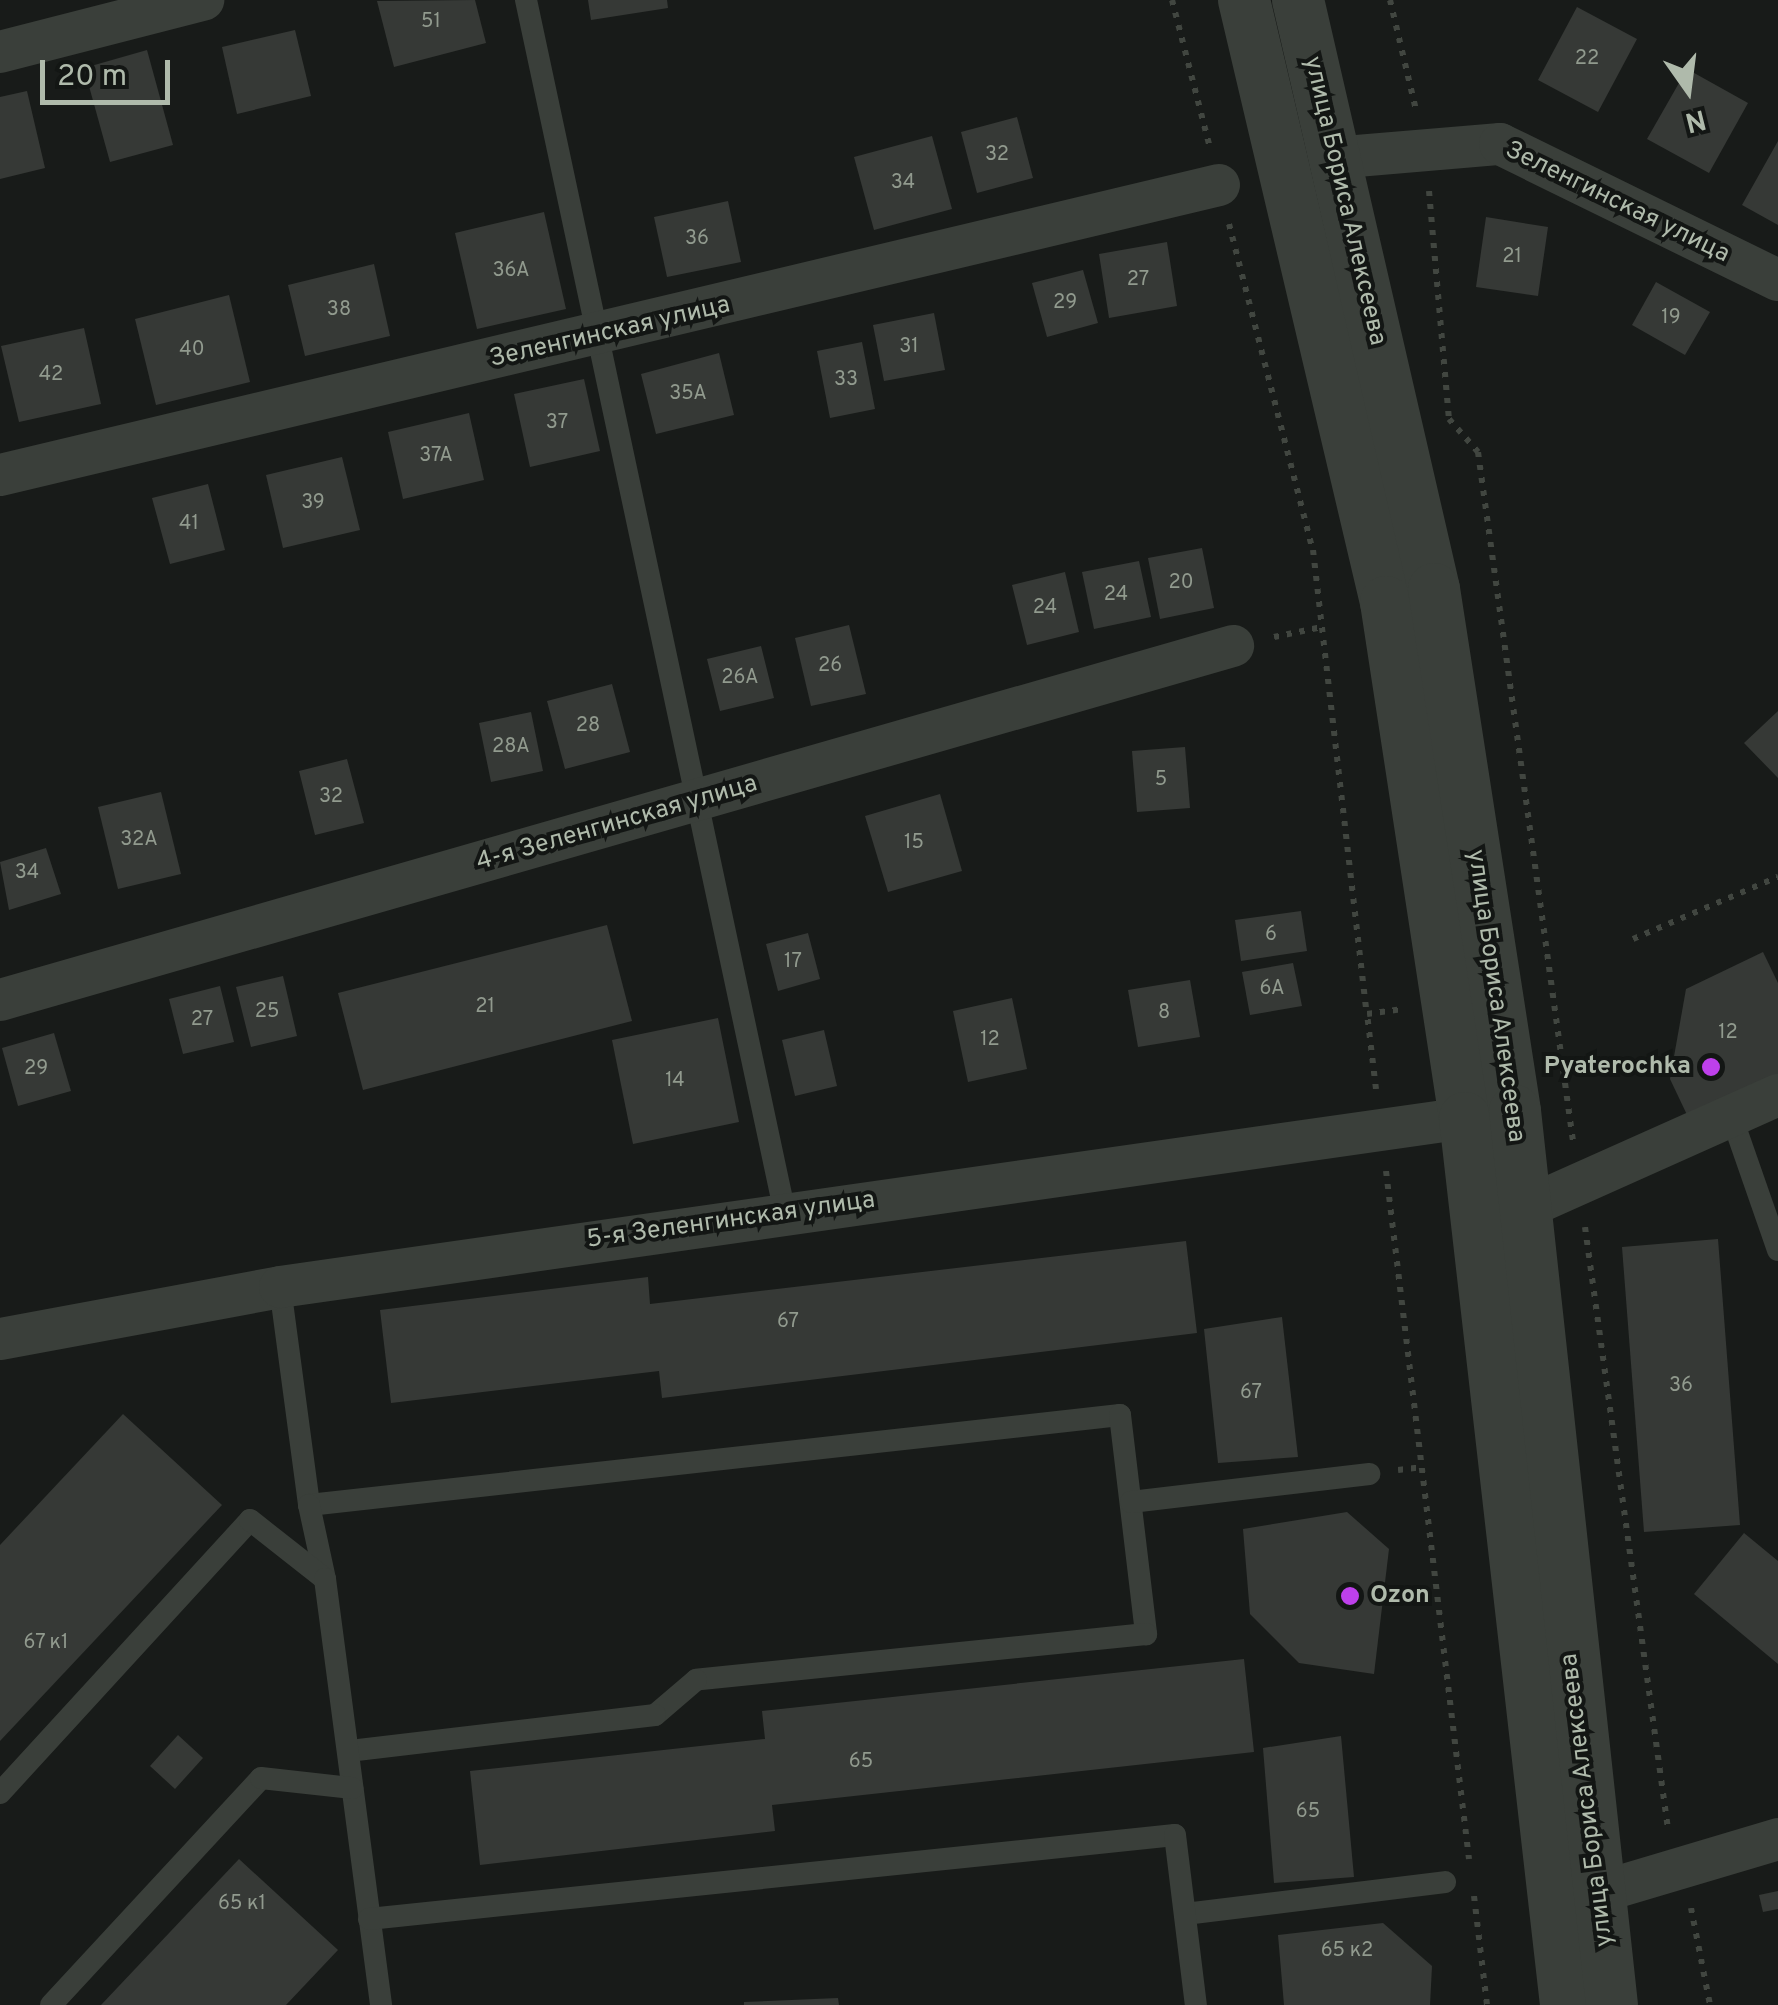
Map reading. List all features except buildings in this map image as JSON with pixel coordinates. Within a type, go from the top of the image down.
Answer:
[{"type":"street","points":[[0,52],[203,0]]},
{"type":"street","points":[[1244,0],[1386,602],[1464,1118],[1566,2005]]},
{"type":"street","name":"улица Бориса Алексеева","points":[[1298,0],[1434,588],[1522,1209],[1612,2005]]},
{"type":"street","name":"Зеленгинская улица","points":[[1333,158],[1500,144],[1778,280]]},
{"type":"street","name":"Зеленгинская улица","points":[[0,474],[602,335],[1219,185]]},
{"type":"street","name":"4-я Зеленгинская улица","points":[[0,1000],[1233,646]]},
{"type":"street","points":[[1522,1209],[1778,1094]]},
{"type":"street","name":"5-я Зеленгинская улица","points":[[0,1338],[280,1287],[1464,1118]]},
{"type":"street","points":[[1597,1892],[1778,1839]]},
{"type":"lane","points":[[526,0],[602,335],[695,801],[785,1213]]},
{"type":"lane","points":[[1730,1115],[1778,1250]]},
{"type":"lane","points":[[280,1287],[308,1505],[324,1579],[348,1751],[380,2005]]},
{"type":"lane","points":[[308,1505],[1120,1416],[1146,1634],[696,1680],[655,1714],[348,1751]]},
{"type":"lane","points":[[1130,1502],[1370,1474]]},
{"type":"lane","points":[[0,1793],[250,1520],[324,1579]]},
{"type":"lane","points":[[51,2005],[261,1778],[352,1788]]},
{"type":"lane","points":[[369,1919],[1175,1834],[1196,2005]]},
{"type":"lane","points":[[1185,1914],[1445,1882]]},
{"type":"path","points":[[1172,0],[1313,550],[1367,1014]]},
{"type":"path","points":[[1633,939],[1778,877]]},
{"type":"path","points":[[1380,1130],[1487,2005]]},
{"type":"place","name":"Pyaterochka","points":[[1711,1067]]},
{"type":"place","name":"Ozon","points":[[1350,1596]]}]
